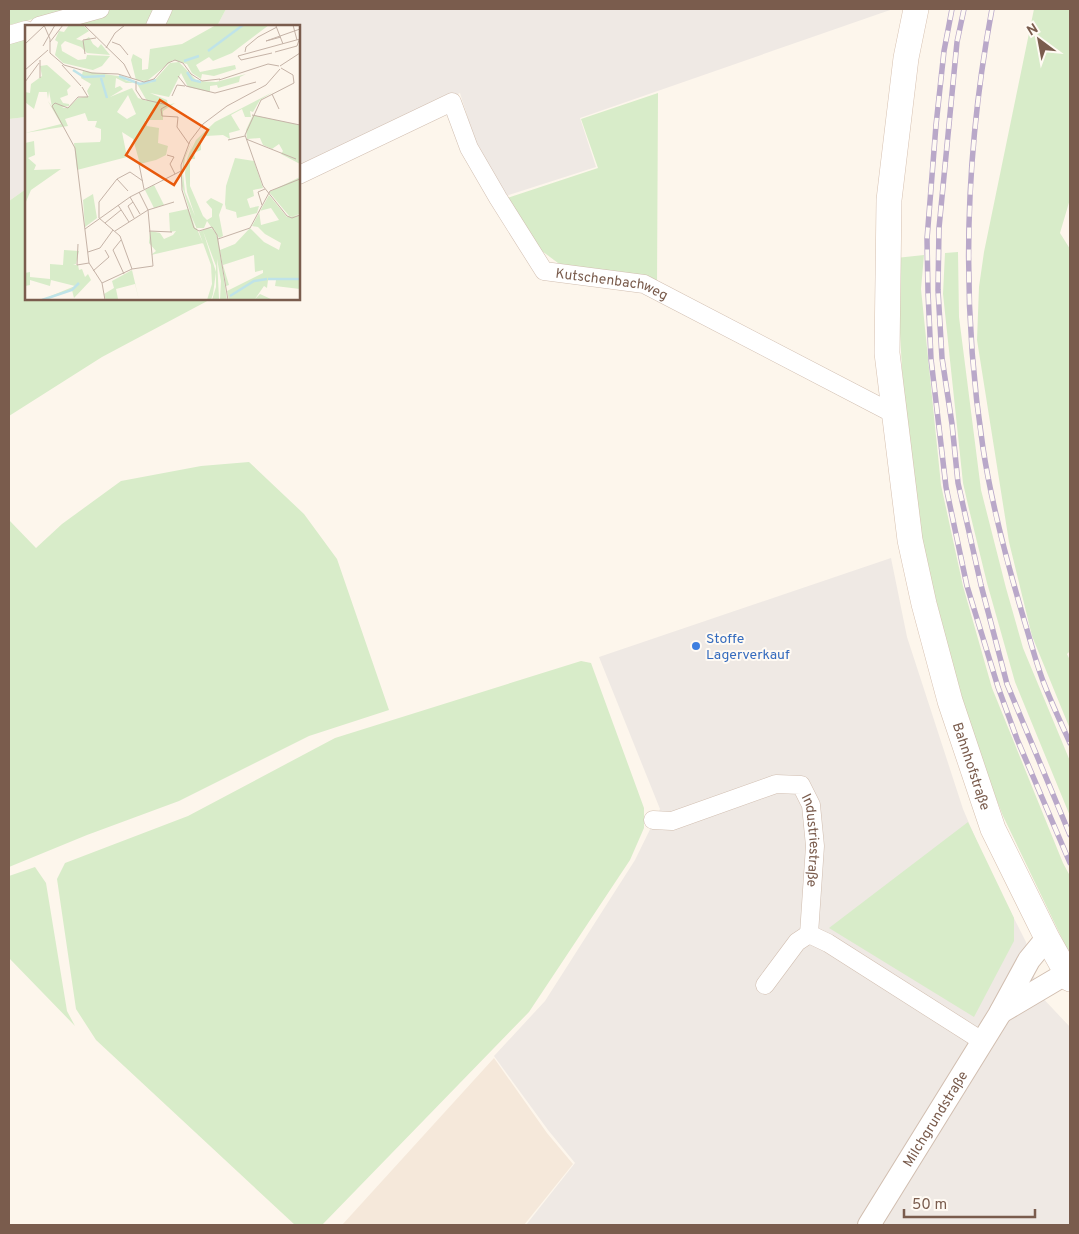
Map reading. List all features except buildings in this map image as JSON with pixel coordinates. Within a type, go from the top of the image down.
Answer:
[{"type":"main road","name":"Bahnhofstraße","points":[[916,9],[906,58],[890,200],[887,353],[910,540],[924,604],[950,700],[993,829],[1068,976]]},
{"type":"street","points":[[43,25],[100,9]]},
{"type":"street","points":[[155,25],[163,9]]},
{"type":"street","points":[[9,35],[25,30]]},
{"type":"street","name":"Kutschenbachweg","points":[[300,175],[452,102],[469,148],[544,271],[644,284],[894,414]]},
{"type":"street","name":"Industriestraße","points":[[653,820],[672,821],[776,784],[801,785],[811,805],[815,846],[809,934]]},
{"type":"street","points":[[765,985],[797,942],[809,934],[828,943],[982,1041]]},
{"type":"street","name":"Milchgrundstraße","points":[[869,1225],[1000,1012],[1028,960],[1047,938]]},
{"type":"street","name":"Milchgrundstraße","points":[[1000,1012],[1068,976]]},
{"type":"shaded area","points":[[226,9],[893,9],[580,118],[596,167],[506,196],[476,144],[460,93],[300,167],[300,25],[218,25]]},
{"type":"shaded area","points":[[25,117],[25,190],[9,201],[9,119]]},
{"type":"shaded area","points":[[891,558],[907,637],[963,809],[986,863],[1026,942],[1038,993],[1070,1027],[1070,1225],[526,1225],[575,1163],[548,1130],[494,1056],[545,1001],[635,860],[660,809],[599,657]]},
{"type":"shaded area","points":[[494,1058],[547,1133],[573,1164],[524,1225],[342,1225]]},
{"type":"green space","points":[[9,9],[74,9],[9,25]]},
{"type":"green space","points":[[112,9],[226,9],[218,25],[42,25]]},
{"type":"green space","points":[[1034,9],[1070,9],[1070,199],[1060,233],[1070,249],[1070,651],[1067,654],[1070,660],[1070,729],[1032,636],[1009,542],[977,340],[979,287],[984,252]]},
{"type":"green space","points":[[25,29],[25,117],[9,119],[9,33]]},
{"type":"green space","points":[[658,93],[657,288],[623,272],[580,270],[558,263],[542,251],[507,198],[598,168],[581,119]]},
{"type":"green space","points":[[25,190],[25,300],[209,300],[102,357],[9,416],[9,201]]},
{"type":"green space","points":[[958,252],[959,317],[981,490],[1023,648],[1070,761],[1070,816],[1015,682],[987,583],[963,483],[943,294],[945,253]]},
{"type":"green space","points":[[924,255],[921,289],[941,485],[963,586],[992,688],[1070,876],[1070,955],[1003,816],[971,734],[922,547],[904,407],[896,258]]},
{"type":"green space","points":[[249,462],[304,514],[337,559],[389,710],[309,736],[179,801],[87,835],[9,867],[9,520],[36,548],[62,524],[121,481],[201,466]]},
{"type":"green space","points":[[581,661],[591,663],[644,808],[644,828],[630,860],[529,1012],[322,1225],[295,1225],[96,1040],[76,1009],[57,879],[65,863],[188,816],[335,738]]},
{"type":"green space","points":[[968,822],[1014,918],[1014,941],[974,1017],[829,928]]},
{"type":"green space","points":[[35,867],[46,883],[67,1011],[75,1026],[9,958],[9,876]]},
{"type":"railway","points":[[952,9],[944,51],[927,239],[931,359],[946,487],[967,586],[998,687],[1017,739],[1070,863]]},
{"type":"railway","points":[[964,9],[957,42],[939,228],[938,290],[942,358],[952,424],[958,483],[981,585],[1007,684],[1070,835]]},
{"type":"railway","points":[[992,9],[983,63],[971,173],[969,283],[976,393],[987,470],[1007,558],[1040,674],[1070,743]]},
{"type":"place","name":"Stoffe Lagerverkauf","points":[[696,646]]}]
